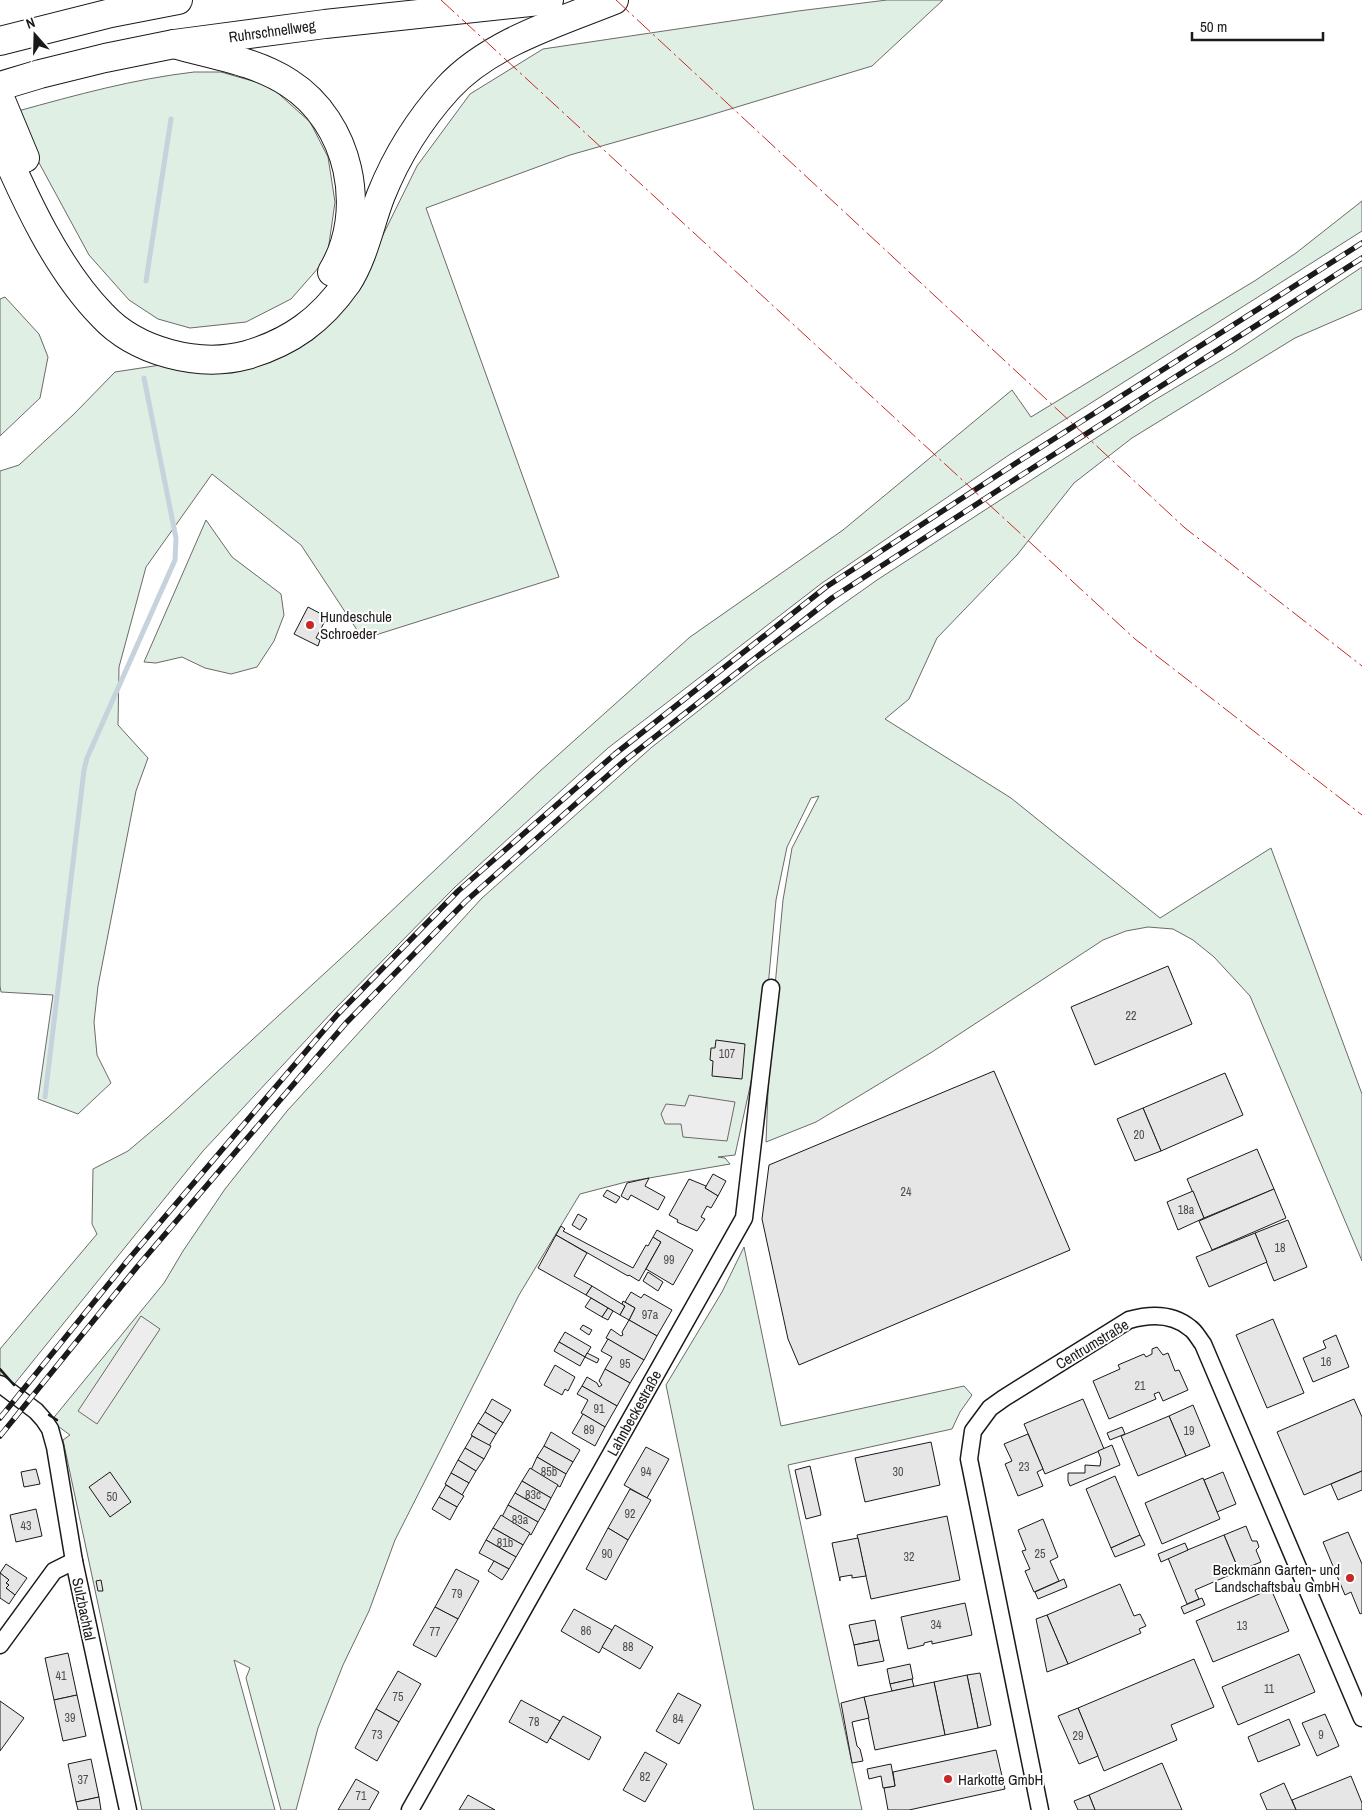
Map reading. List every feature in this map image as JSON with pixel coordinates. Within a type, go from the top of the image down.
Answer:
[{"type":"highway","points":[[11,38],[111,13],[178,0]]},
{"type":"highway","name":"Ruhrschnellweg","points":[[0,86],[40,74],[174,44],[334,23],[548,0]]},
{"type":"highway","points":[[0,141],[52,245],[84,296],[103,318],[142,343],[176,357],[204,360],[232,359],[259,352],[286,340],[310,325],[330,306],[348,280],[361,252],[381,195],[406,144],[426,113],[450,86],[469,70],[503,48],[532,33],[614,0]]},
{"type":"highway","points":[[0,98],[32,174],[63,230],[98,284],[116,304],[153,329],[176,338],[203,343],[229,342],[253,336],[278,325],[300,309],[318,292],[333,270],[343,248],[352,204],[351,184],[346,161],[336,137],[324,116],[308,98],[290,83],[268,71],[174,44]]},
{"type":"street","name":"Lahnbeckestraße","points":[[410,1810],[744,1218],[771,988]]},
{"type":"street","name":"Centrumstraße","points":[[1040,1810],[969,1459],[973,1431],[990,1408],[1004,1398],[1129,1320],[1146,1315],[1172,1318],[1191,1328],[1203,1344],[1362,1718]]},
{"type":"street","name":"Sulzbachtal","points":[[0,1384],[36,1411],[50,1430],[55,1448],[74,1561],[128,1810]]},
{"type":"street","points":[[0,1645],[54,1571],[74,1561]]},
{"type":"green space","points":[[887,0],[943,0],[872,66],[570,155],[426,208],[559,577],[363,639],[301,545],[212,474],[146,567],[119,667],[118,725],[148,758],[136,791],[98,986],[94,1022],[97,1055],[111,1083],[78,1114],[38,1099],[53,995],[1,992],[0,986],[0,471],[19,465],[74,414],[115,372],[167,364],[253,364],[379,243],[417,166],[470,94],[543,49],[798,11]]},
{"type":"green space","points":[[194,72],[221,72],[270,86],[310,122],[328,157],[335,202],[327,258],[291,299],[246,322],[190,328],[158,319],[129,300],[89,255],[31,148],[18,111],[127,83]]},
{"type":"green space","points":[[1362,201],[1362,231],[1009,455],[822,583],[608,748],[455,887],[334,1010],[203,1151],[12,1387],[0,1377],[0,1349],[97,1234],[92,1224],[93,1169],[128,1151],[167,1118],[350,950],[539,772],[690,637],[843,530],[1012,390],[1031,417],[1256,280],[1296,253]]},
{"type":"green space","points":[[1362,267],[1362,309],[1295,338],[1132,438],[1074,483],[1017,555],[937,638],[909,699],[885,719],[1011,798],[1160,918],[1271,848],[1362,1094],[1362,1261],[1250,996],[1214,957],[1193,940],[1173,929],[1148,927],[1126,931],[1103,940],[932,1052],[816,1122],[766,1142],[770,1040],[783,900],[792,848],[819,796],[811,798],[787,847],[776,900],[768,987],[760,1041],[735,1155],[718,1157],[725,1158],[730,1164],[626,1182],[580,1194],[519,1295],[395,1540],[369,1611],[343,1665],[318,1728],[296,1810],[281,1810],[246,1678],[250,1668],[234,1660],[275,1810],[142,1810],[63,1440],[70,1435],[51,1421],[164,1283],[225,1189],[287,1111],[482,898],[652,747],[757,665],[877,580],[1153,401],[1233,353]]},
{"type":"green space","points":[[5,297],[39,334],[48,357],[40,398],[0,436],[0,299]]},
{"type":"green space","name":"Hundeschule Schroeder","points":[[206,520],[232,557],[281,594],[284,615],[274,641],[257,667],[231,674],[205,668],[182,657],[156,663],[144,662]]},
{"type":"green space","points":[[744,1247],[781,1426],[964,1386],[972,1395],[960,1412],[952,1429],[788,1465],[862,1810],[754,1810],[666,1385],[722,1292]]},
{"type":"shaded area","points":[[689,1095],[735,1102],[727,1141],[683,1137],[681,1124],[665,1124],[661,1114],[666,1104],[685,1106]]},
{"type":"shaded area","points":[[141,1316],[160,1329],[97,1424],[78,1411]]},
{"type":"building","name":"Hundeschule Schroeder","points":[[308,607],[327,617],[316,638],[320,640],[318,646],[294,634]]},
{"type":"building","points":[[1168,966],[1192,1024],[1095,1065],[1071,1007]]},
{"type":"building","points":[[716,1040],[745,1044],[742,1079],[712,1076],[713,1061],[710,1060],[711,1048],[715,1048]]},
{"type":"building","points":[[994,1071],[1070,1250],[799,1365],[788,1339],[762,1219],[769,1165]]},
{"type":"building","points":[[1225,1073],[1243,1115],[1161,1151],[1143,1108]]},
{"type":"building","points":[[1143,1108],[1161,1151],[1135,1161],[1117,1119]]},
{"type":"building","points":[[1257,1149],[1274,1189],[1204,1218],[1187,1179]]},
{"type":"building","points":[[713,1174],[726,1181],[718,1196],[705,1188]]},
{"type":"building","points":[[649,1178],[645,1186],[665,1197],[658,1210],[631,1195],[628,1200],[621,1196],[627,1183]]},
{"type":"building","points":[[689,1179],[706,1186],[705,1188],[718,1196],[711,1208],[707,1206],[701,1217],[705,1219],[697,1231],[677,1222],[678,1220],[669,1215]]},
{"type":"building","points":[[1274,1189],[1286,1218],[1212,1250],[1199,1221]]},
{"type":"building","points":[[607,1190],[620,1197],[616,1203],[603,1196]]},
{"type":"building","points":[[1193,1191],[1204,1218],[1178,1230],[1167,1202]]},
{"type":"building","points":[[578,1214],[587,1219],[580,1230],[572,1225]]},
{"type":"building","points":[[1288,1220],[1307,1267],[1274,1281],[1255,1233]]},
{"type":"building","points":[[561,1226],[565,1229],[563,1231],[633,1268],[646,1245],[648,1246],[653,1237],[661,1242],[639,1281],[556,1235]]},
{"type":"building","points":[[657,1230],[693,1250],[673,1285],[646,1269],[661,1242],[653,1237]]},
{"type":"building","points":[[1255,1233],[1267,1262],[1209,1287],[1196,1257]]},
{"type":"building","points":[[556,1235],[587,1253],[574,1276],[592,1286],[586,1295],[538,1268]]},
{"type":"building","points":[[648,1272],[663,1282],[658,1291],[643,1281]]},
{"type":"building","points":[[592,1286],[625,1306],[620,1315],[586,1295]]},
{"type":"building","points":[[631,1292],[641,1298],[644,1294],[672,1310],[657,1336],[629,1320],[635,1308],[625,1302]]},
{"type":"building","points":[[591,1298],[608,1308],[602,1317],[585,1307]]},
{"type":"building","points":[[623,1301],[635,1308],[629,1320],[620,1315],[625,1306],[622,1304]]},
{"type":"building","points":[[608,1308],[613,1311],[608,1320],[602,1317]]},
{"type":"building","points":[[1273,1319],[1304,1393],[1267,1408],[1236,1335]]},
{"type":"building","points":[[629,1320],[657,1336],[644,1360],[606,1338],[611,1329],[621,1336],[623,1335],[622,1332]]},
{"type":"building","points":[[583,1325],[592,1330],[589,1335],[580,1329]]},
{"type":"building","points":[[565,1332],[591,1347],[585,1357],[559,1342]]},
{"type":"building","points":[[1336,1335],[1349,1367],[1313,1382],[1303,1358],[1326,1348],[1323,1341]]},
{"type":"building","points":[[608,1339],[644,1360],[630,1383],[605,1369],[612,1357],[601,1351]]},
{"type":"building","points":[[559,1342],[585,1357],[580,1366],[554,1351]]},
{"type":"building","points":[[1157,1347],[1163,1355],[1168,1353],[1175,1371],[1179,1370],[1188,1390],[1163,1401],[1159,1392],[1154,1394],[1156,1399],[1109,1419],[1093,1381],[1120,1369],[1118,1365],[1144,1354],[1146,1357],[1152,1354],[1152,1349]]},
{"type":"building","points":[[587,1353],[599,1359],[597,1363],[585,1357]]},
{"type":"building","points":[[555,1365],[575,1377],[568,1391],[565,1389],[562,1395],[544,1385]]},
{"type":"building","points":[[605,1369],[630,1383],[617,1406],[582,1386],[587,1377],[597,1383],[599,1387],[602,1385],[599,1381]]},
{"type":"building","points":[[582,1386],[617,1406],[605,1427],[581,1413],[588,1400],[577,1394]]},
{"type":"building","points":[[492,1399],[511,1410],[503,1423],[485,1412]]},
{"type":"building","points":[[1083,1399],[1104,1449],[1045,1474],[1024,1424]]},
{"type":"building","points":[[1354,1399],[1362,1417],[1362,1471],[1304,1495],[1277,1432]]},
{"type":"building","points":[[1193,1405],[1210,1446],[1186,1456],[1169,1416]]},
{"type":"building","points":[[485,1412],[503,1423],[496,1434],[478,1423]]},
{"type":"building","points":[[583,1414],[605,1427],[595,1446],[572,1433]]},
{"type":"building","points":[[1169,1416],[1186,1456],[1138,1476],[1121,1436]]},
{"type":"building","points":[[478,1423],[496,1434],[489,1446],[471,1435]]},
{"type":"building","points":[[1122,1427],[1125,1434],[1110,1440],[1107,1433]]},
{"type":"building","points":[[551,1432],[580,1450],[573,1462],[544,1446]]},
{"type":"building","points":[[1028,1434],[1043,1469],[1037,1472],[1043,1486],[1018,1496],[1005,1464],[1012,1461],[1004,1444]]},
{"type":"building","points":[[472,1436],[491,1446],[484,1459],[465,1448]]},
{"type":"building","points":[[931,1442],[940,1485],[865,1502],[855,1458]]},
{"type":"building","points":[[1112,1445],[1120,1465],[1070,1486],[1068,1473],[1085,1473],[1085,1465],[1100,1466],[1101,1459],[1098,1451]]},
{"type":"building","points":[[544,1446],[573,1462],[566,1474],[537,1457]]},
{"type":"building","points":[[646,1447],[669,1459],[647,1498],[624,1485]]},
{"type":"building","points":[[465,1448],[484,1459],[476,1471],[458,1460]]},
{"type":"building","points":[[537,1457],[566,1474],[560,1487],[531,1470]]},
{"type":"building","points":[[458,1460],[476,1471],[469,1483],[451,1473]]},
{"type":"building","points":[[810,1466],[821,1515],[806,1519],[795,1470]]},
{"type":"building","points":[[530,1468],[558,1485],[551,1498],[522,1481]]},
{"type":"building","points":[[36,1469],[40,1484],[24,1487],[21,1472]]},
{"type":"building","points":[[1362,1471],[1362,1490],[1338,1500],[1331,1484]]},
{"type":"building","points":[[110,1472],[131,1502],[110,1517],[89,1487]]},
{"type":"building","points":[[1223,1472],[1236,1504],[1217,1512],[1204,1480]]},
{"type":"building","points":[[451,1473],[469,1483],[462,1495],[445,1484]]},
{"type":"building","points":[[1115,1476],[1140,1535],[1111,1548],[1086,1489]]},
{"type":"building","points":[[1203,1478],[1220,1519],[1162,1544],[1145,1503]]},
{"type":"building","points":[[522,1481],[551,1498],[545,1510],[515,1493]]},
{"type":"building","points":[[446,1485],[464,1496],[457,1507],[439,1497]]},
{"type":"building","points":[[630,1489],[651,1500],[628,1540],[608,1528]]},
{"type":"building","points":[[515,1493],[545,1510],[538,1522],[508,1505]]},
{"type":"building","points":[[439,1497],[457,1507],[450,1520],[432,1509]]},
{"type":"building","points":[[508,1505],[538,1522],[531,1535],[502,1517]]},
{"type":"building","points":[[36,1509],[42,1536],[16,1542],[10,1515]]},
{"type":"building","points":[[501,1515],[530,1533],[523,1545],[493,1528]]},
{"type":"building","points":[[947,1516],[960,1580],[871,1599],[857,1535]]},
{"type":"building","points":[[1043,1519],[1058,1557],[1050,1561],[1059,1581],[1034,1592],[1025,1571],[1030,1569],[1022,1551],[1026,1550],[1018,1530]]},
{"type":"building","points":[[1246,1526],[1252,1541],[1257,1541],[1259,1547],[1256,1550],[1261,1562],[1239,1571],[1224,1535]]},
{"type":"building","points":[[493,1528],[523,1545],[516,1557],[486,1540]]},
{"type":"building","points":[[608,1528],[628,1540],[606,1580],[586,1569]]},
{"type":"building","name":"Beckmann Garten- und Landschaftsbau GmbH","points":[[1348,1532],[1362,1564],[1362,1613],[1360,1614],[1351,1592],[1345,1595],[1323,1542]]},
{"type":"building","points":[[1140,1535],[1145,1545],[1115,1557],[1111,1548]]},
{"type":"building","points":[[1224,1535],[1239,1571],[1195,1590],[1199,1599],[1187,1604],[1168,1558]]},
{"type":"building","points":[[858,1538],[866,1576],[852,1578],[852,1575],[840,1577],[840,1581],[832,1543]]},
{"type":"building","points":[[486,1540],[516,1557],[509,1569],[479,1553]]},
{"type":"building","points":[[1185,1543],[1188,1550],[1161,1562],[1158,1554]]},
{"type":"building","points":[[494,1561],[509,1569],[502,1580],[488,1571]]},
{"type":"building","points":[[6,1564],[27,1578],[15,1595],[6,1588],[9,1585],[6,1583],[9,1580],[0,1573]]},
{"type":"building","points":[[456,1569],[479,1581],[458,1619],[435,1607]]},
{"type":"building","points":[[0,1573],[9,1580],[6,1583],[9,1585],[6,1588],[15,1595],[9,1604],[0,1598]]},
{"type":"building","points":[[1064,1579],[1067,1587],[1038,1599],[1035,1592]]},
{"type":"building","points":[[101,1580],[103,1591],[98,1591],[96,1581]]},
{"type":"building","points":[[1120,1584],[1134,1616],[1140,1614],[1146,1626],[1139,1629],[1141,1633],[1068,1664],[1047,1615]]},
{"type":"building","points":[[1271,1589],[1289,1631],[1213,1662],[1196,1621]]},
{"type":"building","points":[[1202,1598],[1205,1605],[1184,1614],[1181,1607]]},
{"type":"building","points":[[965,1603],[972,1635],[932,1644],[932,1641],[908,1649],[901,1617]]},
{"type":"building","points":[[435,1607],[458,1619],[436,1657],[413,1645]]},
{"type":"building","points":[[574,1609],[612,1630],[599,1653],[561,1631]]},
{"type":"building","points":[[1047,1615],[1068,1664],[1047,1672],[1036,1619]]},
{"type":"building","points":[[875,1620],[879,1640],[854,1645],[849,1625]]},
{"type":"building","points":[[615,1625],[653,1647],[640,1669],[602,1647]]},
{"type":"building","points":[[879,1640],[884,1661],[858,1666],[854,1645]]},
{"type":"building","points":[[68,1653],[77,1695],[54,1700],[45,1658]]},
{"type":"building","points":[[1299,1654],[1315,1692],[1238,1725],[1222,1687]]},
{"type":"building","points":[[1194,1659],[1214,1707],[1171,1725],[1177,1740],[1104,1771],[1078,1708]]},
{"type":"building","points":[[910,1664],[913,1679],[890,1684],[887,1669]]},
{"type":"building","points":[[398,1671],[421,1684],[399,1722],[376,1709]]},
{"type":"building","points":[[980,1673],[991,1725],[978,1728],[967,1675]]},
{"type":"building","points":[[967,1675],[978,1728],[945,1735],[934,1682]]},
{"type":"building","points":[[912,1679],[914,1687],[892,1691],[890,1684]]},
{"type":"building","points":[[934,1682],[945,1735],[875,1750],[864,1697]]},
{"type":"building","points":[[678,1693],[701,1705],[679,1744],[656,1731]]},
{"type":"building","points":[[77,1695],[86,1736],[63,1741],[54,1700]]},
{"type":"building","points":[[864,1697],[869,1718],[852,1722],[857,1746],[860,1749],[863,1761],[852,1763],[841,1703]]},
{"type":"building","points":[[521,1700],[560,1721],[547,1743],[509,1722]]},
{"type":"building","points":[[0,1701],[24,1718],[0,1751]]},
{"type":"building","points":[[1078,1708],[1098,1756],[1079,1764],[1058,1716]]},
{"type":"building","points":[[376,1709],[399,1722],[377,1761],[355,1748]]},
{"type":"building","points":[[1325,1714],[1339,1746],[1317,1756],[1302,1723]]},
{"type":"building","points":[[563,1716],[601,1737],[589,1760],[550,1738]]},
{"type":"building","points":[[1289,1719],[1300,1745],[1258,1762],[1248,1737]]},
{"type":"building","name":"Harkotte GmbH","points":[[996,1750],[1005,1789],[909,1810],[888,1810],[884,1788],[895,1786],[893,1772]]},
{"type":"building","points":[[645,1752],[667,1764],[645,1802],[623,1790]]},
{"type":"building","points":[[91,1759],[99,1797],[76,1802],[68,1764]]},
{"type":"building","points":[[1162,1763],[1182,1810],[1095,1810],[1089,1795]]},
{"type":"building","points":[[891,1764],[895,1786],[883,1788],[881,1776],[869,1779],[867,1769]]},
{"type":"building","points":[[1351,1776],[1362,1803],[1362,1810],[1296,1810],[1292,1800]]},
{"type":"building","points":[[356,1779],[379,1792],[369,1810],[338,1810]]},
{"type":"building","points":[[1284,1783],[1296,1810],[1267,1810],[1260,1794]]},
{"type":"building","points":[[468,1795],[495,1810],[459,1810]]},
{"type":"building","points":[[1089,1795],[1095,1810],[1078,1810],[1074,1801]]},
{"type":"building","points":[[99,1797],[101,1810],[78,1810],[76,1802]]},
{"type":"waterway","points":[[146,281],[171,119]]},
{"type":"waterway","points":[[45,1097],[84,770],[87,758],[175,560],[176,538],[144,378]]},
{"type":"railway","points":[[0,1418],[128,1260],[337,1015],[458,891],[615,754],[826,587],[1013,465],[1362,243]]},
{"type":"railway","points":[[0,1436],[137,1267],[346,1023],[466,901],[623,762],[832,598],[1362,258]]},
{"type":"wall","points":[[0,1369],[14,1385]]},
{"type":"wall","points":[[49,1415],[57,1420]]},
{"type":"power","points":[[441,0],[1135,639],[1362,815]]},
{"type":"power","points":[[616,0],[1185,528],[1362,666]]},
{"type":"place","name":"Hundeschule Schroeder","points":[[310,625]]},
{"type":"place","name":"Beckmann Garten- und Landschaftsbau GmbH","points":[[1350,1578]]},
{"type":"place","name":"Harkotte GmbH","points":[[948,1779]]}]
